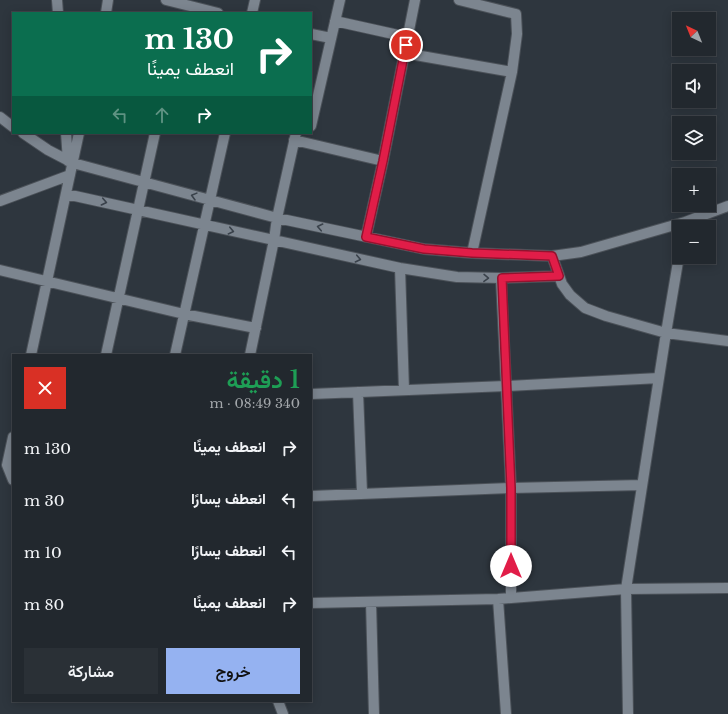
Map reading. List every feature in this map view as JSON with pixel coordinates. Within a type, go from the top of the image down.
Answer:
[{"type":"street","points":[[57,0],[58,12]]},
{"type":"street","points":[[106,12],[108,0]]},
{"type":"street","points":[[166,0],[184,6],[213,12]]},
{"type":"street","points":[[252,12],[255,0]]},
{"type":"street","points":[[312,120],[340,0]]},
{"type":"street","points":[[366,237],[383,161],[415,0]]},
{"type":"street","points":[[460,0],[516,14],[517,34],[512,72],[472,253]]},
{"type":"street","points":[[336,21],[407,37]]},
{"type":"street","points":[[312,34],[331,38]]},
{"type":"street","points":[[404,53],[512,72]]},
{"type":"street","points":[[0,117],[12,126]]},
{"type":"street","points":[[24,134],[48,150],[71,162],[276,218],[424,249],[472,253],[552,256],[581,252],[672,227]]},
{"type":"street","points":[[66,134],[71,162]]},
{"type":"street","points":[[31,354],[70,175],[71,162],[79,134]]},
{"type":"street","points":[[106,354],[155,134]]},
{"type":"street","points":[[175,354],[225,134]]},
{"type":"street","points":[[250,354],[274,240],[276,218],[295,136],[309,138],[383,161]]},
{"type":"street","points":[[0,201],[70,175]]},
{"type":"street","points":[[66,194],[400,268],[457,277],[502,278],[559,276]]},
{"type":"street","points":[[694,220],[728,206]]},
{"type":"street","points":[[552,256],[562,284],[570,295],[585,308],[606,316],[666,333],[728,341]]},
{"type":"street","points":[[628,714],[626,589],[678,264]]},
{"type":"street","points":[[400,268],[404,390]]},
{"type":"street","points":[[0,270],[184,314],[256,328]]},
{"type":"street","points":[[502,278],[511,488],[511,598]]},
{"type":"street","points":[[312,394],[659,378]]},
{"type":"street","points":[[358,392],[362,494]]},
{"type":"street","points":[[10,466],[12,447]]},
{"type":"street","points":[[312,496],[511,488],[642,485]]},
{"type":"street","points":[[312,603],[498,599],[626,589],[728,588]]},
{"type":"street","points":[[498,599],[506,714]]},
{"type":"street","points":[[371,602],[374,714]]},
{"type":"street","points":[[278,702],[283,714]]},
{"type":"route","points":[[406,45],[366,237],[424,249],[472,253],[552,256],[559,276],[502,278],[511,488],[511,566]]}]
